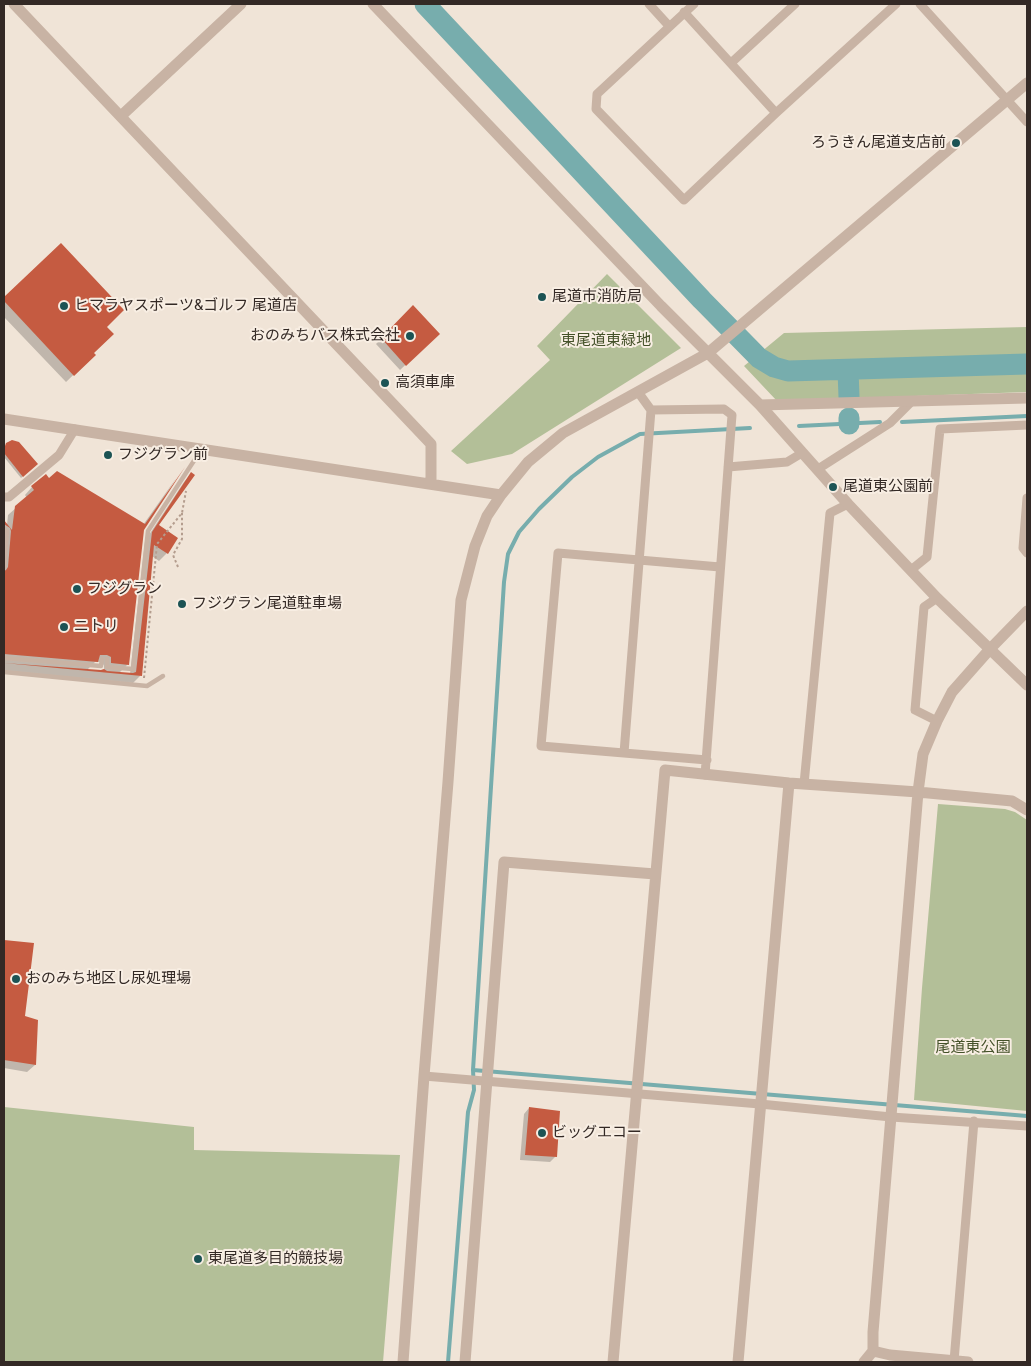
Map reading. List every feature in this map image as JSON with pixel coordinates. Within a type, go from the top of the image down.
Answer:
[{"type":"street","points":[[14,4],[430,444],[431,484]]},
{"type":"street","points":[[121,116],[241,4]]},
{"type":"street","points":[[373,4],[708,354],[760,405],[848,504],[937,598],[1027,685]]},
{"type":"street","points":[[649,4],[670,26]]},
{"type":"street","points":[[694,4],[597,94],[596,109],[684,200],[896,4]]},
{"type":"street","points":[[731,63],[796,4]]},
{"type":"street","points":[[920,4],[1027,122]]},
{"type":"street","points":[[684,12],[776,113]]},
{"type":"street","points":[[403,1362],[461,600],[475,546],[487,516],[501,494],[528,462],[562,433],[708,354],[1027,84]]},
{"type":"street","points":[[624,753],[651,410],[638,392]]},
{"type":"street","points":[[760,405],[1027,398]]},
{"type":"street","points":[[818,469],[890,422],[911,402]]},
{"type":"street","points":[[651,410],[724,409],[732,414],[706,775]]},
{"type":"street","points":[[4,418],[501,494]]},
{"type":"street","points":[[911,570],[927,558],[940,429],[1027,425]]},
{"type":"street","points":[[4,497],[9,497],[59,455],[75,429]]},
{"type":"street","points":[[728,467],[787,462],[802,453]]},
{"type":"street","points":[[1027,498],[1023,548],[1027,553]]},
{"type":"street","points":[[804,784],[830,512],[848,504]]},
{"type":"street","points":[[707,760],[541,746],[558,553],[720,567]]},
{"type":"street","points":[[937,598],[924,607],[915,710],[937,722]]},
{"type":"street","points":[[864,1362],[873,1351],[873,1332],[918,792],[924,754],[952,692],[1027,611]]},
{"type":"street","points":[[613,1362],[665,770],[789,783],[1012,801],[1027,810]]},
{"type":"street","points":[[738,1362],[789,783]]},
{"type":"street","points":[[465,1362],[485,1076],[504,862],[655,874]]},
{"type":"street","points":[[424,1076],[467,1080],[485,1076],[760,1097],[891,1109],[974,1122],[1027,1126]]},
{"type":"street","points":[[954,1361],[974,1122]]},
{"type":"street","points":[[873,1351],[890,1355],[968,1362]]},
{"type":"lane","points":[[4,658],[101,666],[104,659],[106,666],[133,669],[148,531],[202,449]]},
{"type":"lane","points":[[4,528],[7,531],[4,567]]},
{"type":"lane","points":[[4,672],[143,686],[147,686],[163,676]]},
{"type":"path","points":[[178,567],[173,555],[182,539],[182,513],[186,491]]},
{"type":"path","points":[[143,686],[157,544],[182,513]]},
{"type":"green space","name":"東尾道東緑地","points":[[607,274],[681,348],[512,454],[467,464],[451,451],[550,360],[537,346]]},
{"type":"green space","points":[[1027,327],[1027,392],[777,401],[744,366],[784,333]]},
{"type":"green space","name":"尾道東公園","points":[[938,804],[1005,809],[1015,812],[1027,820],[1027,1111],[914,1100]]},
{"type":"green space","name":"東尾道多目的競技場","points":[[4,1107],[194,1127],[194,1150],[400,1155],[383,1362],[4,1362]]},
{"type":"building","name":"ヒマラヤスポーツ&ゴルフ 尾道店","points":[[61,243],[124,310],[107,327],[114,334],[74,376],[4,301],[4,297]]},
{"type":"building","name":"おのみちバス株式会社","points":[[413,305],[440,334],[406,366],[381,338]]},
{"type":"building","points":[[12,440],[19,442],[38,464],[23,477],[4,453],[6,443]]},
{"type":"building","name":"フジグラン","points":[[185,467],[144,530],[129,665],[111,663],[111,657],[107,655],[100,655],[98,662],[4,654],[4,571],[8,567],[11,531],[4,524],[4,520],[12,530],[15,506],[34,490],[31,486],[46,474],[49,478],[57,471],[145,524]]},
{"type":"building","points":[[191,472],[195,475],[159,525],[178,538],[168,554],[154,545],[142,676],[4,663],[136,672],[152,532]]},
{"type":"building","name":"おのみち地区し尿処理場","points":[[4,940],[34,943],[25,1016],[38,1020],[36,1065],[4,1060]]},
{"type":"building","name":"ビッグエコー","points":[[529,1107],[560,1111],[557,1157],[525,1155]]},
{"type":"waterway","points":[[425,4],[702,300],[759,358],[774,367],[788,371],[1027,364]]},
{"type":"waterway","points":[[848,370],[849,397]]},
{"type":"waterway","points":[[902,422],[1027,416]]},
{"type":"waterway","points":[[849,418],[849,424]]},
{"type":"waterway","points":[[799,426],[880,422]]},
{"type":"waterway","points":[[448,1362],[468,1112],[474,1090],[473,1070],[504,582],[508,554],[519,532],[539,509],[572,477],[598,457],[640,434],[750,428]]},
{"type":"waterway","points":[[473,1070],[1027,1116]]},
{"type":"place","name":"ろうきん尾道支店前","points":[[956,143]]},
{"type":"place","name":"尾道市消防局","points":[[542,297]]},
{"type":"place","name":"ヒマラヤスポーツ&ゴルフ 尾道店","points":[[64,306]]},
{"type":"place","name":"おのみちバス株式会社","points":[[410,336]]},
{"type":"place","name":"高須車庫","points":[[385,383]]},
{"type":"place","name":"フジグラン前","points":[[108,455]]},
{"type":"place","name":"尾道東公園前","points":[[833,487]]},
{"type":"place","name":"フジグラン","points":[[77,589]]},
{"type":"place","name":"フジグラン尾道駐車場","points":[[182,604]]},
{"type":"place","name":"ニトリ","points":[[64,627]]},
{"type":"place","name":"おのみち地区し尿処理場","points":[[16,979]]},
{"type":"place","name":"ビッグエコー","points":[[542,1133]]},
{"type":"place","name":"東尾道多目的競技場","points":[[198,1259]]}]
